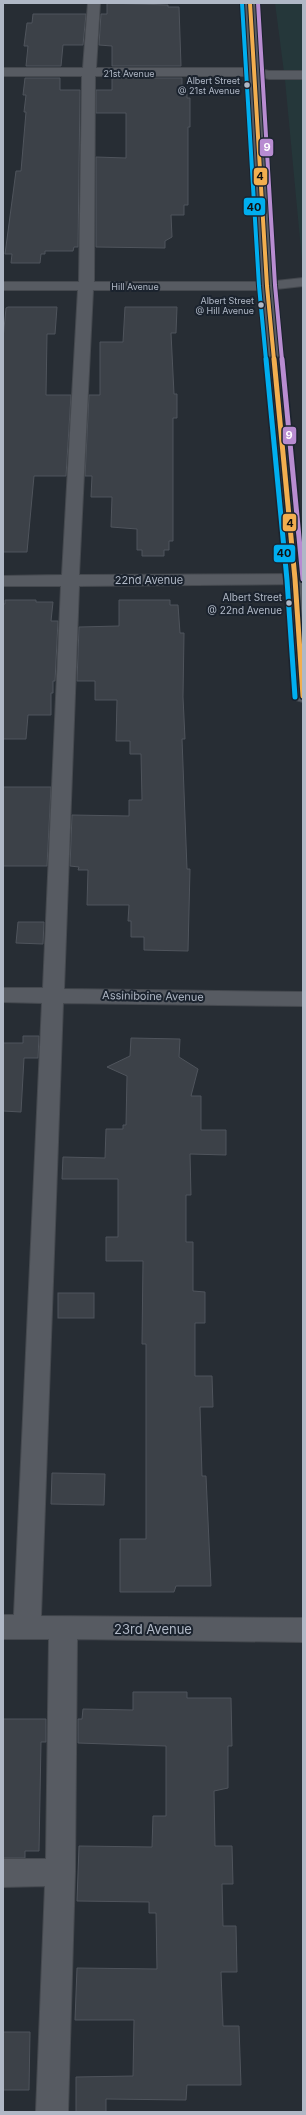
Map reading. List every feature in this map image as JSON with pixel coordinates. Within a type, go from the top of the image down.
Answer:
[{"type":"main road","points":[[250,3],[267,286],[299,579],[303,696]]},
{"type":"street","points":[[15,1627],[54,995],[70,581],[86,286],[90,73],[94,3]]},
{"type":"street","points":[[254,72],[267,68],[303,68]]},
{"type":"street","name":"21st Avenue","points":[[3,72],[254,72]]},
{"type":"street","points":[[254,72],[269,75],[303,75]]},
{"type":"street","points":[[267,286],[303,282]]},
{"type":"street","name":"Hill Avenue","points":[[3,286],[267,286]]},
{"type":"street","points":[[267,286],[303,292]]},
{"type":"street","name":"22nd Avenue","points":[[3,581],[299,579]]},
{"type":"street","name":"Assiniboine Avenue","points":[[3,995],[303,999]]},
{"type":"street","name":"23rd Avenue","points":[[15,1627],[303,1630]]},
{"type":"street","points":[[52,2112],[60,1872],[63,1628]]},
{"type":"street","points":[[3,1873],[60,1872]]},
{"type":"shaded area","points":[[275,3],[303,3],[303,271],[285,80]]},
{"type":"building","points":[[107,3],[168,5],[168,7],[179,7],[181,66],[112,66],[112,46],[99,45],[101,14],[107,14]]},
{"type":"building","points":[[33,14],[86,14],[83,45],[63,45],[61,66],[26,66],[28,46],[24,46],[27,23],[32,23]]},
{"type":"building","points":[[25,78],[60,78],[60,90],[80,90],[78,247],[74,247],[73,251],[45,251],[45,254],[41,254],[40,263],[11,263],[12,254],[5,254],[16,171],[21,171],[26,112],[24,112],[26,95],[23,95]]},
{"type":"building","points":[[112,78],[182,78],[182,90],[187,89],[187,98],[190,98],[190,127],[188,127],[188,205],[184,205],[184,215],[171,215],[172,237],[165,241],[165,248],[96,247],[96,157],[126,158],[126,113],[96,113],[96,90],[112,90]]},
{"type":"building","points":[[57,307],[55,334],[47,334],[46,395],[71,395],[66,476],[34,476],[27,552],[3,552],[3,339],[6,308]]},
{"type":"building","points":[[125,307],[177,307],[176,333],[171,333],[174,394],[177,394],[177,418],[173,418],[173,541],[169,541],[169,550],[164,550],[164,556],[142,556],[142,550],[137,550],[137,529],[111,527],[112,497],[91,497],[92,476],[85,476],[89,395],[100,395],[100,342],[123,342]]},
{"type":"building","points":[[5,600],[36,600],[36,602],[53,602],[51,621],[58,621],[55,681],[53,681],[53,693],[51,693],[51,715],[28,715],[26,739],[3,739],[3,604],[5,604]]},
{"type":"building","points":[[119,600],[170,600],[170,605],[178,605],[180,633],[184,633],[183,697],[185,739],[182,739],[187,869],[190,869],[188,951],[144,950],[144,937],[131,937],[131,921],[128,921],[129,905],[87,905],[88,870],[78,870],[79,867],[70,866],[72,815],[129,816],[129,800],[142,800],[141,754],[130,754],[130,741],[116,741],[117,700],[95,700],[95,681],[77,681],[79,627],[119,626]]},
{"type":"building","points":[[3,787],[51,787],[47,866],[3,866]]},
{"type":"building","points":[[18,922],[44,922],[43,944],[16,943]]},
{"type":"building","points":[[23,1036],[39,1036],[38,1058],[24,1058],[21,1112],[3,1111],[3,1043],[23,1043]]},
{"type":"building","points":[[131,1038],[180,1039],[179,1057],[198,1069],[191,1096],[201,1096],[201,1130],[226,1130],[226,1155],[190,1154],[191,1195],[186,1195],[186,1242],[193,1242],[193,1291],[205,1292],[205,1323],[195,1323],[195,1376],[212,1376],[213,1407],[200,1407],[202,1476],[206,1476],[211,1586],[176,1586],[174,1592],[120,1592],[120,1539],[146,1539],[146,1344],[142,1344],[143,1261],[106,1261],[106,1237],[118,1237],[118,1179],[62,1179],[63,1157],[105,1158],[106,1129],[123,1129],[123,1125],[126,1125],[127,1076],[107,1067],[130,1056]]},
{"type":"building","points":[[58,1293],[94,1293],[94,1318],[58,1318]]},
{"type":"building","points":[[52,1473],[105,1474],[104,1505],[51,1504]]},
{"type":"building","points":[[133,1692],[187,1692],[187,1698],[231,1698],[232,1746],[228,1746],[228,1788],[214,1791],[215,1846],[232,1846],[233,1884],[222,1884],[223,1926],[236,1926],[237,1972],[221,1972],[223,2026],[239,2026],[241,2085],[187,2085],[186,2100],[106,2099],[106,2112],[76,2112],[76,2077],[133,2076],[134,2020],[75,2020],[77,1968],[157,1969],[156,1913],[149,1913],[149,1902],[77,1901],[79,1846],[152,1847],[153,1816],[166,1816],[166,1746],[78,1743],[78,1719],[82,1719],[83,1709],[133,1710]]},
{"type":"building","points":[[3,1719],[46,1719],[46,1742],[41,1742],[39,1851],[25,1851],[25,1858],[3,1858]]},
{"type":"building","points":[[3,2032],[30,2032],[29,2090],[3,2090]]},
{"type":"transit line","name":"40","points":[[242,3],[259,286],[287,580],[295,697]]},
{"type":"transit line","name":"4","points":[[250,3],[267,286],[295,579],[303,696]]},
{"type":"transit line","name":"9","points":[[258,3],[275,285],[303,579]]},
{"type":"place","name":"Albert Street @ 21st Avenue","points":[[247,85]]},
{"type":"place","name":"Albert Street @ Hill Avenue","points":[[261,305]]},
{"type":"place","name":"Albert Street @ 22nd Avenue","points":[[289,603]]}]
